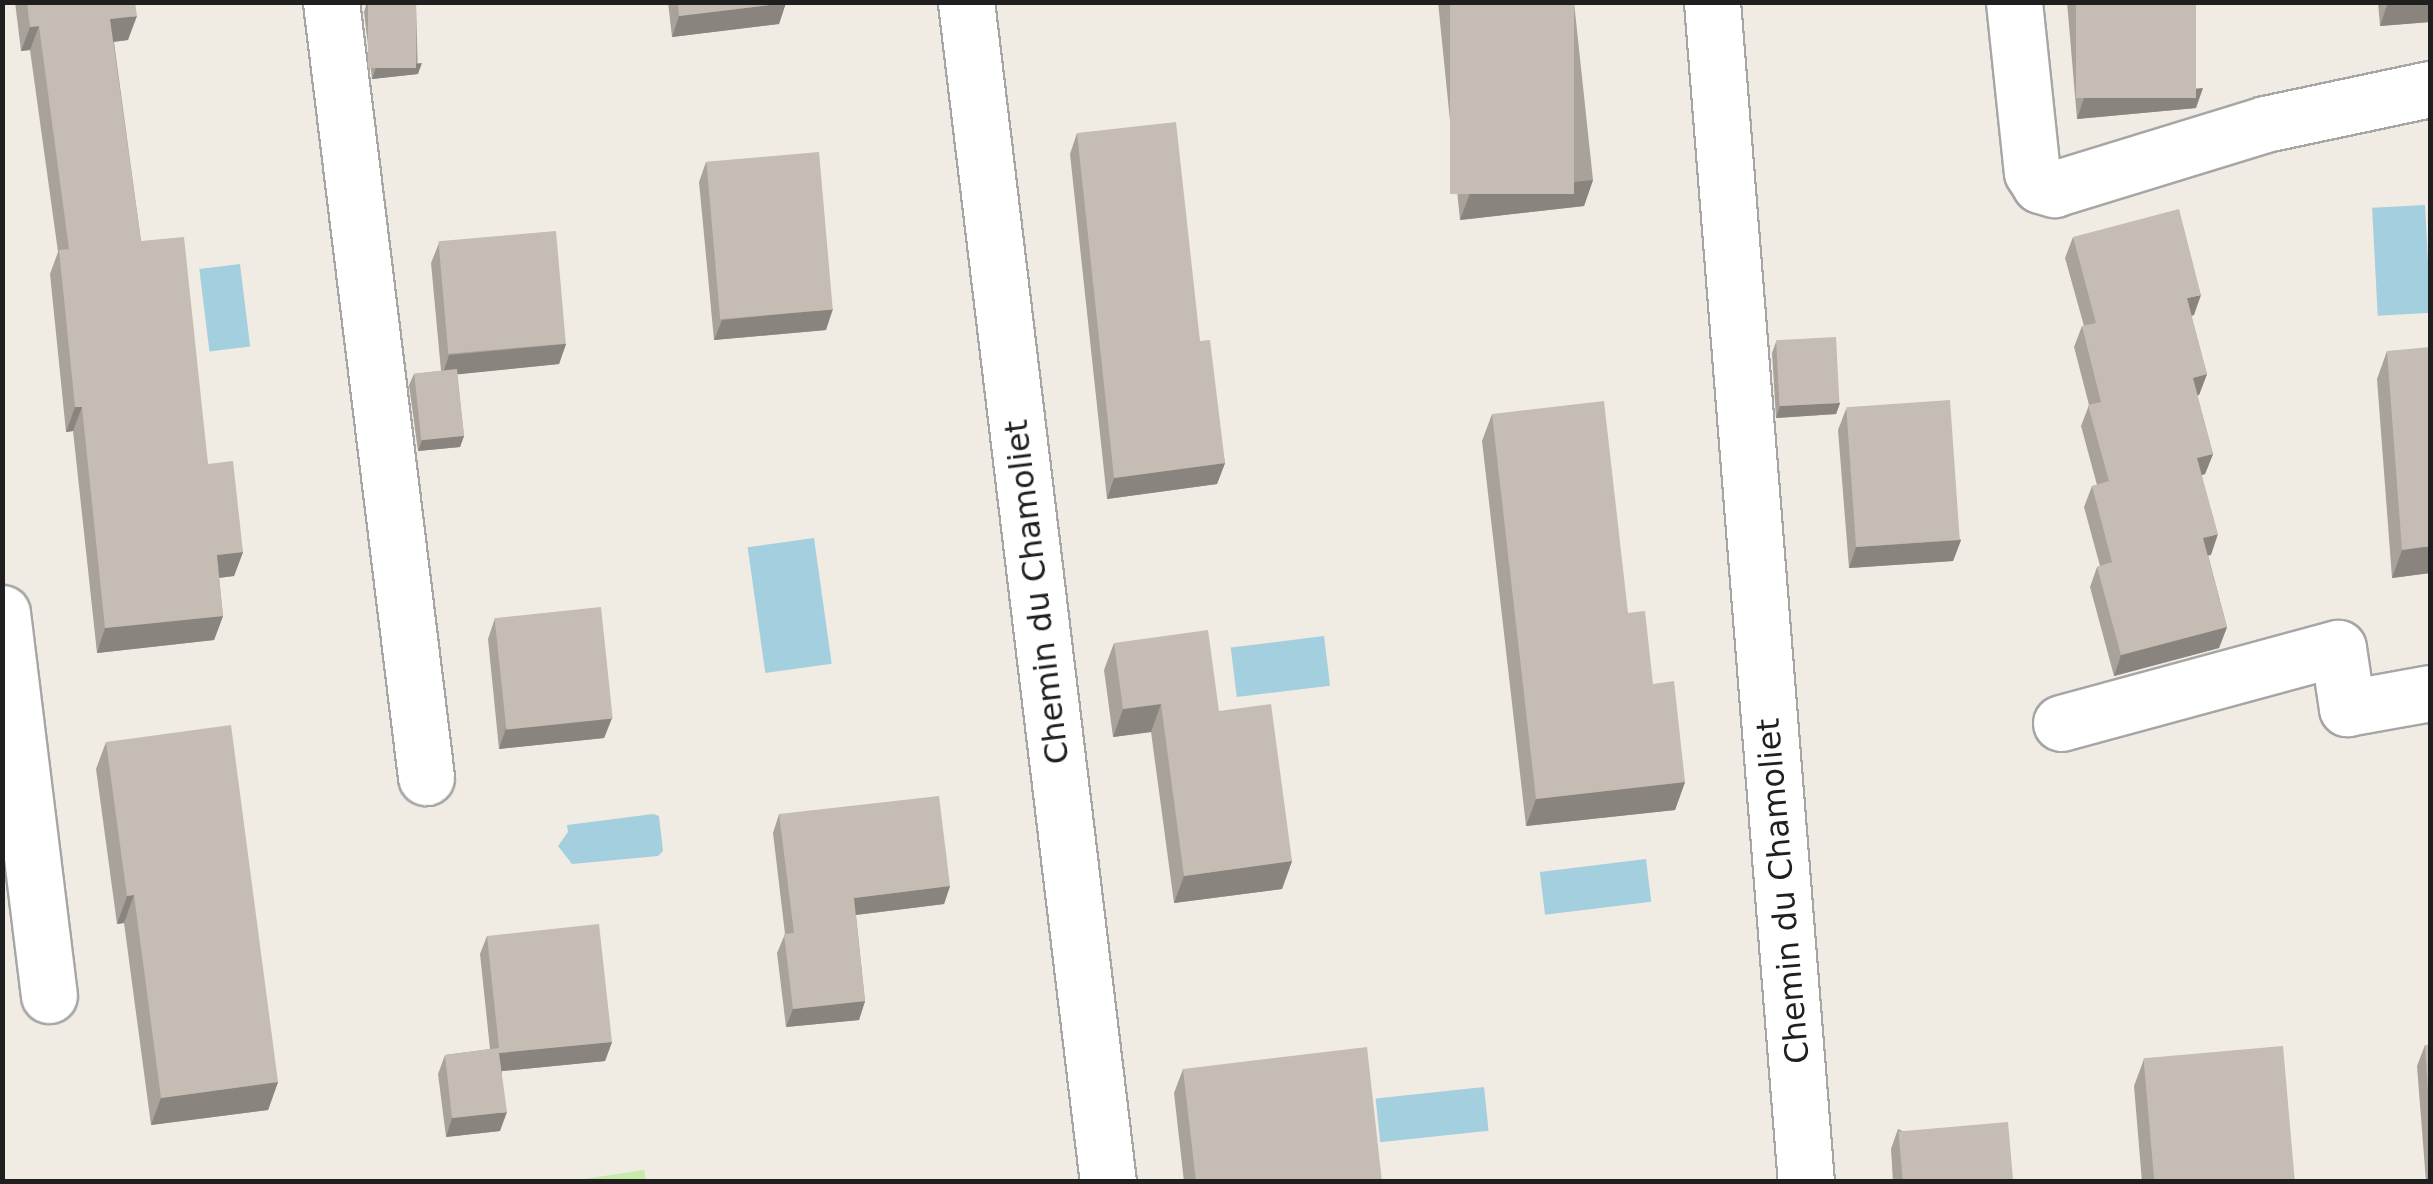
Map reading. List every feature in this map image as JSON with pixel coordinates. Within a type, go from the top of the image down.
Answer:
[{"type":"street","points":[[331,2],[426,778]]},
{"type":"street","name":"Chemin du Chamoliet","points":[[966,2],[1108,1182]]},
{"type":"street","name":"Chemin du Chamoliet","points":[[1712,2],[1806,1182]]},
{"type":"street","points":[[2014,2],[2032,172],[2040,185],[2054,189],[2266,124],[2430,89]]},
{"type":"street","points":[[2,613],[49,995]]},
{"type":"street","points":[[2062,723],[2338,648],[2347,708],[2430,693]]},
{"type":"green space","points":[[644,1170],[646,1181],[571,1181]]},
{"type":"water","points":[[2425,205],[2430,313],[2378,316],[2372,208]]},
{"type":"water","points":[[240,264],[250,346],[209,351],[199,269]]},
{"type":"water","points":[[814,538],[832,664],[765,673],[748,547]]},
{"type":"water","points":[[1324,636],[1330,686],[1237,697],[1231,647]]},
{"type":"water","points":[[659,816],[663,851],[658,856],[572,864],[558,846],[568,832],[567,825]]},
{"type":"water","points":[[1646,859],[1651,902],[1545,915],[1540,872]]},
{"type":"water","points":[[1484,1087],[1489,1131],[1380,1142],[1376,1098]]},
{"type":"building","points":[[27,2],[135,2],[137,16],[110,19],[141,241],[184,237],[208,464],[233,461],[243,552],[217,555],[223,616],[105,628],[82,407],[75,407],[59,250],[69,249],[39,26],[30,27]]},
{"type":"building","points":[[368,2],[416,2],[416,68],[368,68]]},
{"type":"building","points":[[678,2],[786,2],[786,3],[679,16]]},
{"type":"building","points":[[1450,2],[1574,2],[1574,194],[1450,194]]},
{"type":"building","points":[[2076,2],[2196,2],[2196,98],[2076,98]]},
{"type":"building","points":[[1176,122],[1200,341],[1210,340],[1225,463],[1114,478],[1077,133]]},
{"type":"building","points":[[819,152],[833,309],[720,319],[706,162]]},
{"type":"building","points":[[2179,209],[2201,295],[2187,298],[2207,374],[2193,378],[2213,454],[2197,458],[2218,534],[2203,538],[2227,627],[2121,655],[2097,567],[2112,562],[2092,486],[2109,481],[2088,405],[2101,402],[2082,326],[2096,323],[2073,237]]},
{"type":"building","points":[[556,231],[566,344],[448,354],[438,241]]},
{"type":"building","points":[[1836,337],[1839,403],[1780,406],[1776,340]]},
{"type":"building","points":[[2430,347],[2430,546],[2402,550],[2387,351]]},
{"type":"building","points":[[457,369],[464,436],[421,440],[414,373]]},
{"type":"building","points":[[1950,400],[1960,540],[1856,547],[1846,407]]},
{"type":"building","points":[[1604,401],[1628,613],[1645,611],[1653,684],[1674,681],[1685,782],[1536,799],[1492,414]]},
{"type":"building","points":[[601,607],[613,718],[506,730],[495,618]]},
{"type":"building","points":[[1208,630],[1219,711],[1271,704],[1292,861],[1184,876],[1161,704],[1123,709],[1114,643]]},
{"type":"building","points":[[231,725],[278,1082],[161,1098],[134,895],[127,896],[106,742]]},
{"type":"building","points":[[939,796],[950,886],[854,898],[865,1001],[793,1009],[784,934],[794,933],[779,814]]},
{"type":"building","points":[[599,924],[612,1042],[499,1053],[507,1112],[452,1118],[445,1055],[499,1048],[487,936]]},
{"type":"building","points":[[2425,1045],[2430,1045],[2430,1121]]},
{"type":"building","points":[[2283,1046],[2295,1181],[2154,1182],[2144,1058]]},
{"type":"building","points":[[1367,1047],[1382,1182],[1196,1182],[1183,1069]]},
{"type":"building","points":[[2008,1122],[2013,1182],[1903,1182],[1898,1132]]}]
